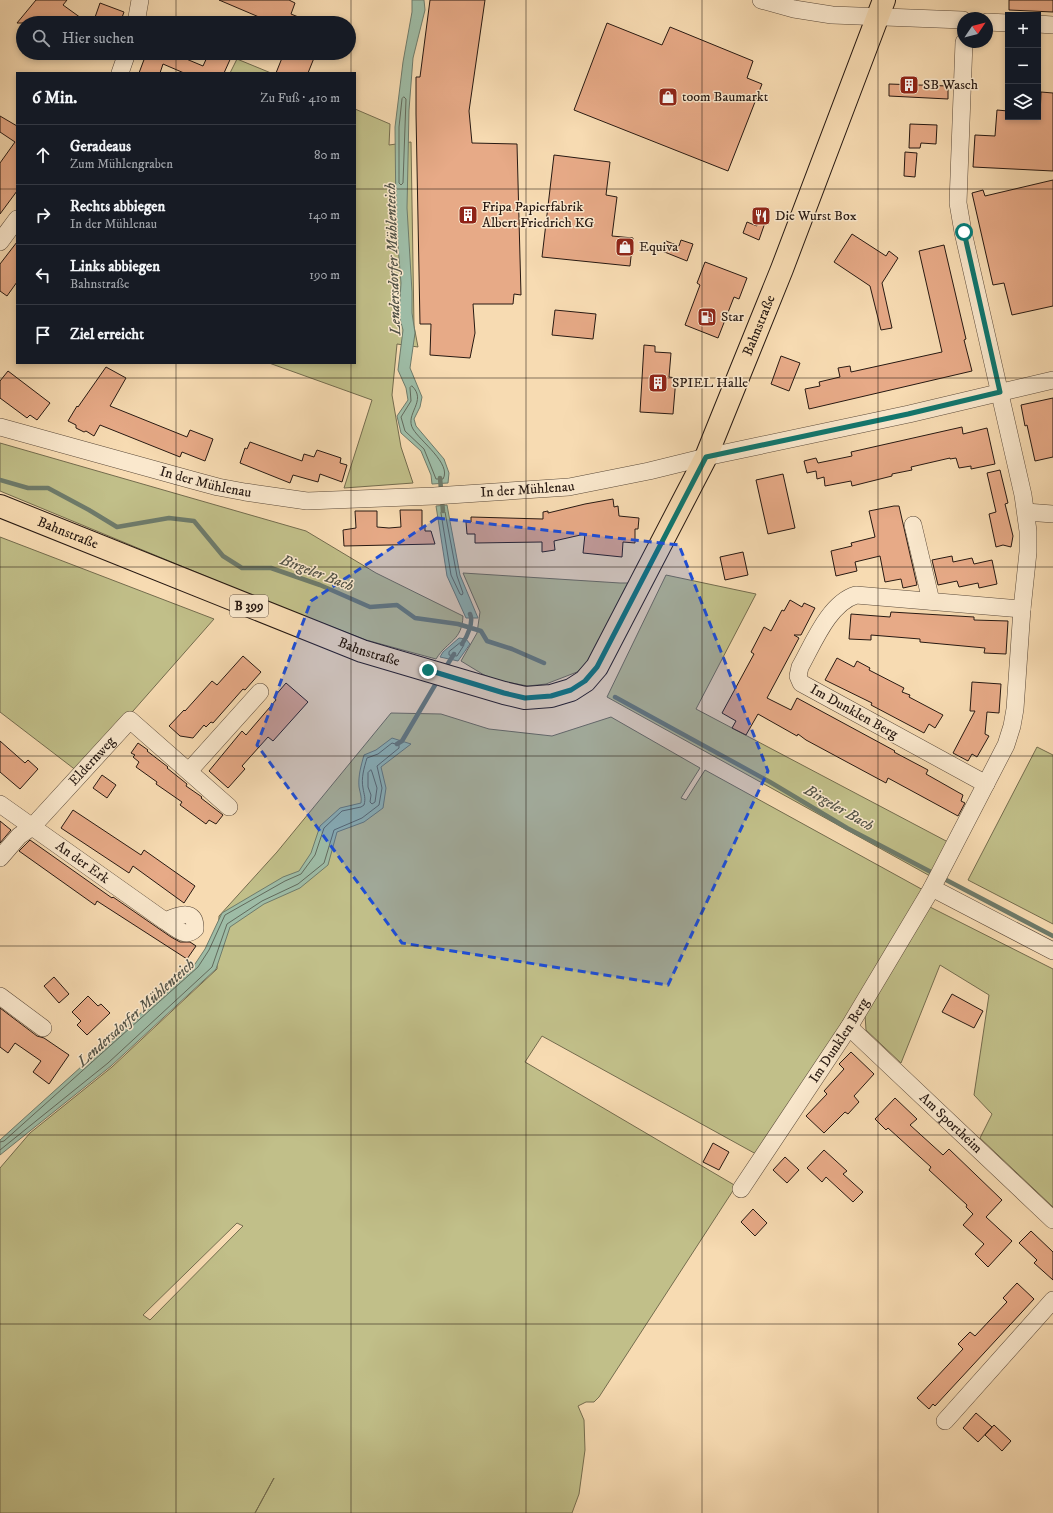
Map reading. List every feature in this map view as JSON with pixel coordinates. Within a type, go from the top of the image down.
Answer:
[{"type":"main road","name":"Bahnstraße","points":[[0,506],[362,651],[451,678],[525,698],[551,696],[571,690],[585,681],[597,667],[706,457],[779,276],[881,9]]},
{"type":"street","points":[[137,16],[140,0]]},
{"type":"street","points":[[761,0],[794,9],[832,15],[881,9],[957,19]]},
{"type":"street","points":[[993,22],[1005,23]]},
{"type":"street","points":[[1041,24],[1053,25]]},
{"type":"street","name":"Im Dunklen Berg","points":[[741,1189],[849,1027],[937,880],[1006,745],[1012,726],[1028,552],[1026,512],[958,203],[964,48]]},
{"type":"street","points":[[120,72],[125,60]]},
{"type":"street","points":[[0,242],[16,220]]},
{"type":"street","name":"In der Mühlenau","points":[[0,427],[199,482],[245,492],[307,501],[569,487],[908,414],[1053,380]]},
{"type":"street","points":[[1026,512],[1053,514]]},
{"type":"street","points":[[913,525],[931,601]]},
{"type":"street","name":"Im Dunklen Berg","points":[[986,784],[801,683],[798,676],[800,668],[833,611],[848,597],[856,595],[1022,609]]},
{"type":"street","points":[[189,771],[260,692]]},
{"type":"street","name":"Eldernweg","points":[[0,858],[19,836],[32,827],[130,720],[229,807]]},
{"type":"street","name":"An der Erk","points":[[0,804],[165,921]]},
{"type":"street","points":[[937,880],[1053,952]]},
{"type":"street","points":[[0,996],[43,1028]]},
{"type":"street","name":"Am Sportheim","points":[[849,1027],[1053,1220]]},
{"type":"street","points":[[945,1421],[1053,1300]]},
{"type":"highlighted area","points":[[437,518],[679,545],[768,771],[668,985],[402,943],[257,745],[311,601]]},
{"type":"shaded area","points":[[236,60],[239,60],[269,72],[230,72]]},
{"type":"shaded area","points":[[356,109],[390,124],[389,145],[411,142],[414,326],[418,347],[397,344],[392,395],[401,447],[413,483],[344,488],[372,400],[272,364],[356,364]]},
{"type":"shaded area","points":[[0,443],[306,531],[376,573],[463,616],[460,631],[454,640],[436,659],[366,640],[273,604],[0,491]]},
{"type":"shaded area","points":[[0,537],[214,619],[126,719],[77,771],[0,712]]},
{"type":"shaded area","points":[[463,573],[629,583],[589,661],[577,672],[546,684],[528,686],[500,681],[484,675],[461,661],[477,633],[480,612]]},
{"type":"shaded area","points":[[666,575],[756,594],[696,709],[948,842],[930,876],[607,697]]},
{"type":"shaded area","points":[[391,713],[441,714],[489,729],[552,736],[611,717],[700,768],[681,798],[686,800],[705,770],[925,891],[840,1026],[756,1154],[542,1036],[525,1062],[736,1186],[599,1397],[594,1402],[586,1402],[578,1406],[584,1420],[585,1450],[579,1494],[572,1513],[0,1513],[0,1168],[30,1133],[112,1067],[217,969],[219,916],[277,852]],"holes":[[[237,1223],[243,1226],[150,1320],[143,1315]]]},
{"type":"shaded area","points":[[1037,747],[1053,755],[1053,924],[968,880]]},
{"type":"shaded area","points":[[928,906],[1053,969],[1053,1207],[980,1138],[992,1114],[974,1095],[989,995],[940,965],[901,1063],[866,1030],[865,1015]]},
{"type":"water","points":[[412,0],[424,0],[425,10],[413,58],[409,110],[407,208],[412,313],[415,333],[410,368],[422,397],[420,407],[414,419],[416,426],[444,459],[449,473],[448,483],[432,484],[431,475],[421,451],[401,433],[397,416],[408,400],[406,388],[398,370],[403,330],[399,315],[401,283],[396,220],[395,127],[403,62],[412,12]]},
{"type":"water","points":[[447,505],[460,575],[478,618],[466,618],[447,576],[436,506]]},
{"type":"water","points":[[459,638],[466,639],[470,644],[458,661],[440,657],[443,652]]},
{"type":"water","points":[[392,738],[411,744],[381,767],[386,788],[383,808],[364,822],[337,832],[328,865],[300,888],[264,904],[230,927],[216,969],[111,1066],[0,1155],[0,1140],[195,964],[205,949],[222,913],[283,877],[299,871],[311,853],[320,826],[340,808],[361,803],[359,779],[364,755],[376,750]]},
{"type":"building","points":[[36,0],[67,0],[63,5],[78,16],[23,16]]},
{"type":"building","points":[[219,0],[289,0],[295,3],[291,14],[296,16],[257,16]]},
{"type":"building","name":"Fripa Papierfabrik Albert Friedrich KG","points":[[430,0],[485,0],[469,111],[472,143],[517,144],[521,295],[514,294],[513,304],[473,304],[475,333],[470,358],[430,355],[431,324],[420,324],[416,77],[420,77]]},
{"type":"building","points":[[1009,0],[1053,0],[1053,12],[1009,10]]},
{"type":"building","points":[[100,3],[124,12],[123,16],[95,16]]},
{"type":"building","name":"toom Baumarkt","points":[[607,23],[662,45],[670,27],[753,61],[747,78],[762,84],[728,171],[574,110]]},
{"type":"building","points":[[144,60],[189,60],[203,66],[206,60],[230,60],[224,72],[182,72],[163,64],[160,72],[139,72]]},
{"type":"building","points":[[281,60],[313,60],[308,72],[276,72]]},
{"type":"building","name":"SB Wasch","points":[[889,84],[948,86],[948,99],[889,96]]},
{"type":"building","points":[[1041,92],[1053,93],[1053,171],[973,167],[975,135],[995,136],[997,110],[1005,111],[1005,120],[1041,120]]},
{"type":"building","points":[[0,116],[16,125],[16,192],[0,214],[0,163],[15,142],[0,132]]},
{"type":"building","points":[[910,124],[937,125],[936,144],[921,143],[920,148],[909,148]]},
{"type":"building","points":[[905,152],[917,153],[915,177],[904,176]]},
{"type":"building","points":[[554,155],[610,162],[606,195],[617,197],[612,236],[633,238],[630,266],[542,257]]},
{"type":"building","points":[[1053,180],[1053,306],[1012,315],[1004,283],[993,285],[972,193],[983,190],[985,196]]},
{"type":"building","points":[[760,209],[767,211],[767,217],[759,240],[743,233],[747,222],[757,226],[755,213]]},
{"type":"building","points":[[852,234],[886,256],[889,251],[898,258],[882,283],[892,328],[881,330],[870,286],[834,262]]},
{"type":"building","points":[[681,240],[693,244],[687,261],[662,251],[666,241],[679,246]]},
{"type":"building","points":[[16,243],[16,283],[7,296],[0,291],[0,264]]},
{"type":"building","points":[[944,245],[972,371],[809,409],[805,389],[820,386],[819,382],[840,377],[838,368],[850,366],[851,372],[942,352],[919,251]]},
{"type":"building","points":[[705,262],[747,278],[739,299],[734,297],[718,338],[685,325],[700,285],[697,283]]},
{"type":"building","points":[[555,310],[596,314],[593,339],[552,335]]},
{"type":"building","name":"SPIEL Halle","points":[[644,345],[655,346],[655,352],[671,353],[669,377],[676,378],[673,414],[640,412]]},
{"type":"building","points":[[781,356],[800,363],[789,391],[771,384]]},
{"type":"building","points":[[106,367],[126,378],[110,406],[187,437],[190,430],[213,439],[205,461],[182,452],[180,457],[100,425],[94,436],[86,431],[84,432],[76,428],[76,425],[68,421],[77,406],[78,407]]},
{"type":"building","points":[[8,371],[50,403],[37,420],[30,415],[27,418],[0,398],[0,381]]},
{"type":"building","points":[[1053,398],[1053,457],[1035,461],[1027,425],[1025,426],[1021,405]]},
{"type":"building","points":[[962,427],[963,434],[987,428],[995,464],[971,469],[971,466],[959,468],[956,458],[950,458],[911,467],[912,470],[892,474],[892,476],[852,486],[851,481],[825,486],[824,477],[817,479],[816,471],[807,473],[804,461],[816,458],[818,463],[852,456],[851,452]]},
{"type":"building","points":[[250,442],[302,461],[304,454],[314,457],[317,450],[341,458],[340,463],[347,465],[342,482],[320,474],[318,482],[293,475],[290,483],[240,463],[245,448],[247,449]]},
{"type":"building","points":[[1000,470],[1008,503],[1005,504],[1013,536],[1011,547],[1003,545],[996,547],[989,514],[996,512],[987,473]]},
{"type":"building","points":[[783,474],[795,528],[768,534],[756,480]]},
{"type":"building","points":[[613,499],[614,507],[618,506],[619,516],[639,518],[638,529],[635,529],[635,543],[623,542],[622,557],[583,553],[585,534],[554,541],[555,550],[542,552],[542,542],[475,543],[475,534],[467,534],[466,522],[471,522],[471,517],[543,519],[543,512],[548,511],[548,513]]},
{"type":"building","points":[[899,506],[917,585],[903,588],[901,579],[885,582],[880,556],[855,562],[857,571],[836,576],[831,551],[852,546],[851,543],[875,537],[869,511]]},
{"type":"building","points":[[400,510],[422,510],[422,527],[425,527],[425,531],[431,531],[435,544],[344,546],[343,530],[356,528],[355,511],[377,511],[377,527],[389,528],[401,527]]},
{"type":"building","points":[[743,552],[748,575],[725,580],[720,557]]},
{"type":"building","points":[[952,556],[953,562],[972,558],[974,564],[992,560],[997,584],[979,588],[978,583],[959,587],[957,581],[938,585],[932,560]]},
{"type":"building","points":[[790,600],[802,607],[804,603],[815,608],[801,635],[794,635],[799,638],[767,698],[791,710],[797,698],[928,770],[926,774],[963,795],[961,801],[965,803],[958,816],[888,778],[886,783],[806,740],[798,734],[797,736],[758,714],[746,735],[732,728],[736,721],[722,713],[754,654],[751,652],[764,627],[771,631],[782,610],[784,611]]},
{"type":"building","points":[[891,612],[974,617],[974,620],[1008,621],[1006,654],[984,653],[985,648],[920,642],[920,639],[871,635],[871,640],[849,639],[851,614],[890,617]]},
{"type":"building","points":[[243,656],[261,672],[245,690],[243,689],[213,723],[211,722],[206,727],[204,725],[193,738],[180,736],[169,726],[184,710],[185,711],[212,681],[217,685]]},
{"type":"building","points":[[837,658],[854,667],[857,661],[870,668],[869,670],[904,688],[902,692],[910,695],[909,697],[943,715],[935,728],[929,724],[924,733],[871,705],[872,703],[825,680]]},
{"type":"building","points":[[972,682],[1001,684],[999,713],[987,712],[985,734],[989,736],[977,757],[972,754],[968,761],[953,753],[975,711],[970,711]]},
{"type":"building","points":[[286,683],[308,702],[273,741],[268,737],[242,766],[245,769],[228,788],[209,771],[242,731],[246,735],[276,700],[274,697]]},
{"type":"building","points":[[0,741],[25,763],[28,760],[38,769],[20,789],[0,772]]},
{"type":"building","points":[[138,743],[187,784],[186,786],[202,797],[201,798],[223,815],[216,824],[209,820],[206,824],[180,805],[182,802],[156,784],[157,782],[136,767],[139,762],[133,757],[135,755],[131,753]]},
{"type":"building","points":[[102,775],[116,785],[107,798],[93,788]]},
{"type":"building","points":[[73,810],[141,855],[144,850],[195,886],[184,903],[133,866],[129,873],[61,828]]},
{"type":"building","points":[[0,821],[11,830],[0,843]]},
{"type":"building","points":[[30,840],[112,898],[113,897],[171,937],[180,942],[190,942],[196,946],[187,959],[97,901],[95,905],[19,851]]},
{"type":"building","points":[[54,977],[69,994],[59,1003],[44,986]]},
{"type":"building","points":[[952,994],[983,1011],[974,1028],[942,1012]]},
{"type":"building","points":[[88,996],[98,1006],[101,1004],[110,1013],[87,1035],[77,1025],[81,1021],[72,1012]]},
{"type":"building","points":[[0,1008],[37,1036],[44,1038],[69,1055],[49,1084],[33,1072],[41,1061],[15,1043],[8,1053],[0,1047]]},
{"type":"building","points":[[851,1052],[874,1074],[854,1096],[859,1102],[848,1114],[845,1112],[824,1133],[806,1116],[827,1094],[824,1091],[844,1069],[839,1064]]},
{"type":"building","points":[[895,1098],[917,1119],[910,1125],[943,1155],[949,1149],[1002,1200],[986,1217],[1012,1241],[988,1267],[975,1254],[984,1244],[963,1225],[973,1214],[966,1207],[967,1205],[929,1170],[931,1167],[888,1128],[886,1130],[875,1119]]},
{"type":"building","points":[[713,1143],[729,1152],[719,1170],[703,1162]]},
{"type":"building","points":[[824,1150],[847,1171],[843,1174],[863,1192],[853,1202],[826,1177],[822,1182],[807,1168]]},
{"type":"building","points":[[785,1157],[799,1170],[787,1183],[773,1170]]},
{"type":"building","points":[[753,1209],[767,1223],[755,1236],[741,1222]]},
{"type":"building","points":[[1031,1231],[1053,1252],[1053,1280],[1034,1263],[1037,1260],[1019,1243]]},
{"type":"building","points":[[1017,1283],[1034,1299],[935,1406],[933,1404],[929,1409],[917,1398],[963,1349],[958,1344],[970,1332],[975,1336],[1007,1302],[1003,1298]]},
{"type":"building","points":[[976,1413],[992,1427],[978,1442],[963,1428]]},
{"type":"building","points":[[994,1425],[1011,1441],[1002,1451],[985,1435]]},
{"type":"waterway","name":"Lendersdorfer Mühlenteich","points":[[440,478],[443,511]]},
{"type":"waterway","name":"Birgeler Bach","points":[[0,480],[28,488],[48,488],[117,527],[169,518],[194,521],[223,556],[242,568],[271,568],[320,585],[370,607],[397,605],[415,618],[458,624],[481,631],[487,641],[512,649],[544,663]]},
{"type":"waterway","name":"Birgeler Bach","points":[[462,644],[471,625],[470,614]]},
{"type":"waterway","name":"Lendersdorfer Mühlenteich","points":[[444,670],[454,654]]},
{"type":"waterway","name":"Lendersdorfer Mühlenteich","points":[[397,744],[402,741],[438,680]]},
{"type":"waterway","name":"Birgeler Bach","points":[[615,697],[770,782],[847,828],[1053,936]]},
{"type":"place","name":"SB Wasch","points":[[909,85]]},
{"type":"place","name":"toom Baumarkt","points":[[668,97]]},
{"type":"place","name":"Fripa Papierfabrik Albert Friedrich KG","points":[[468,215]]},
{"type":"place","name":"Die Wurst Box","points":[[761,216]]},
{"type":"place","name":"Equiva","points":[[625,247]]},
{"type":"place","name":"Star","points":[[707,317]]},
{"type":"place","name":"SPIEL Halle","points":[[658,383]]},
{"type":"route","points":[[428,670],[451,678],[525,698],[551,696],[571,690],[585,681],[597,667],[706,457],[908,414],[1000,392],[964,232]]}]
